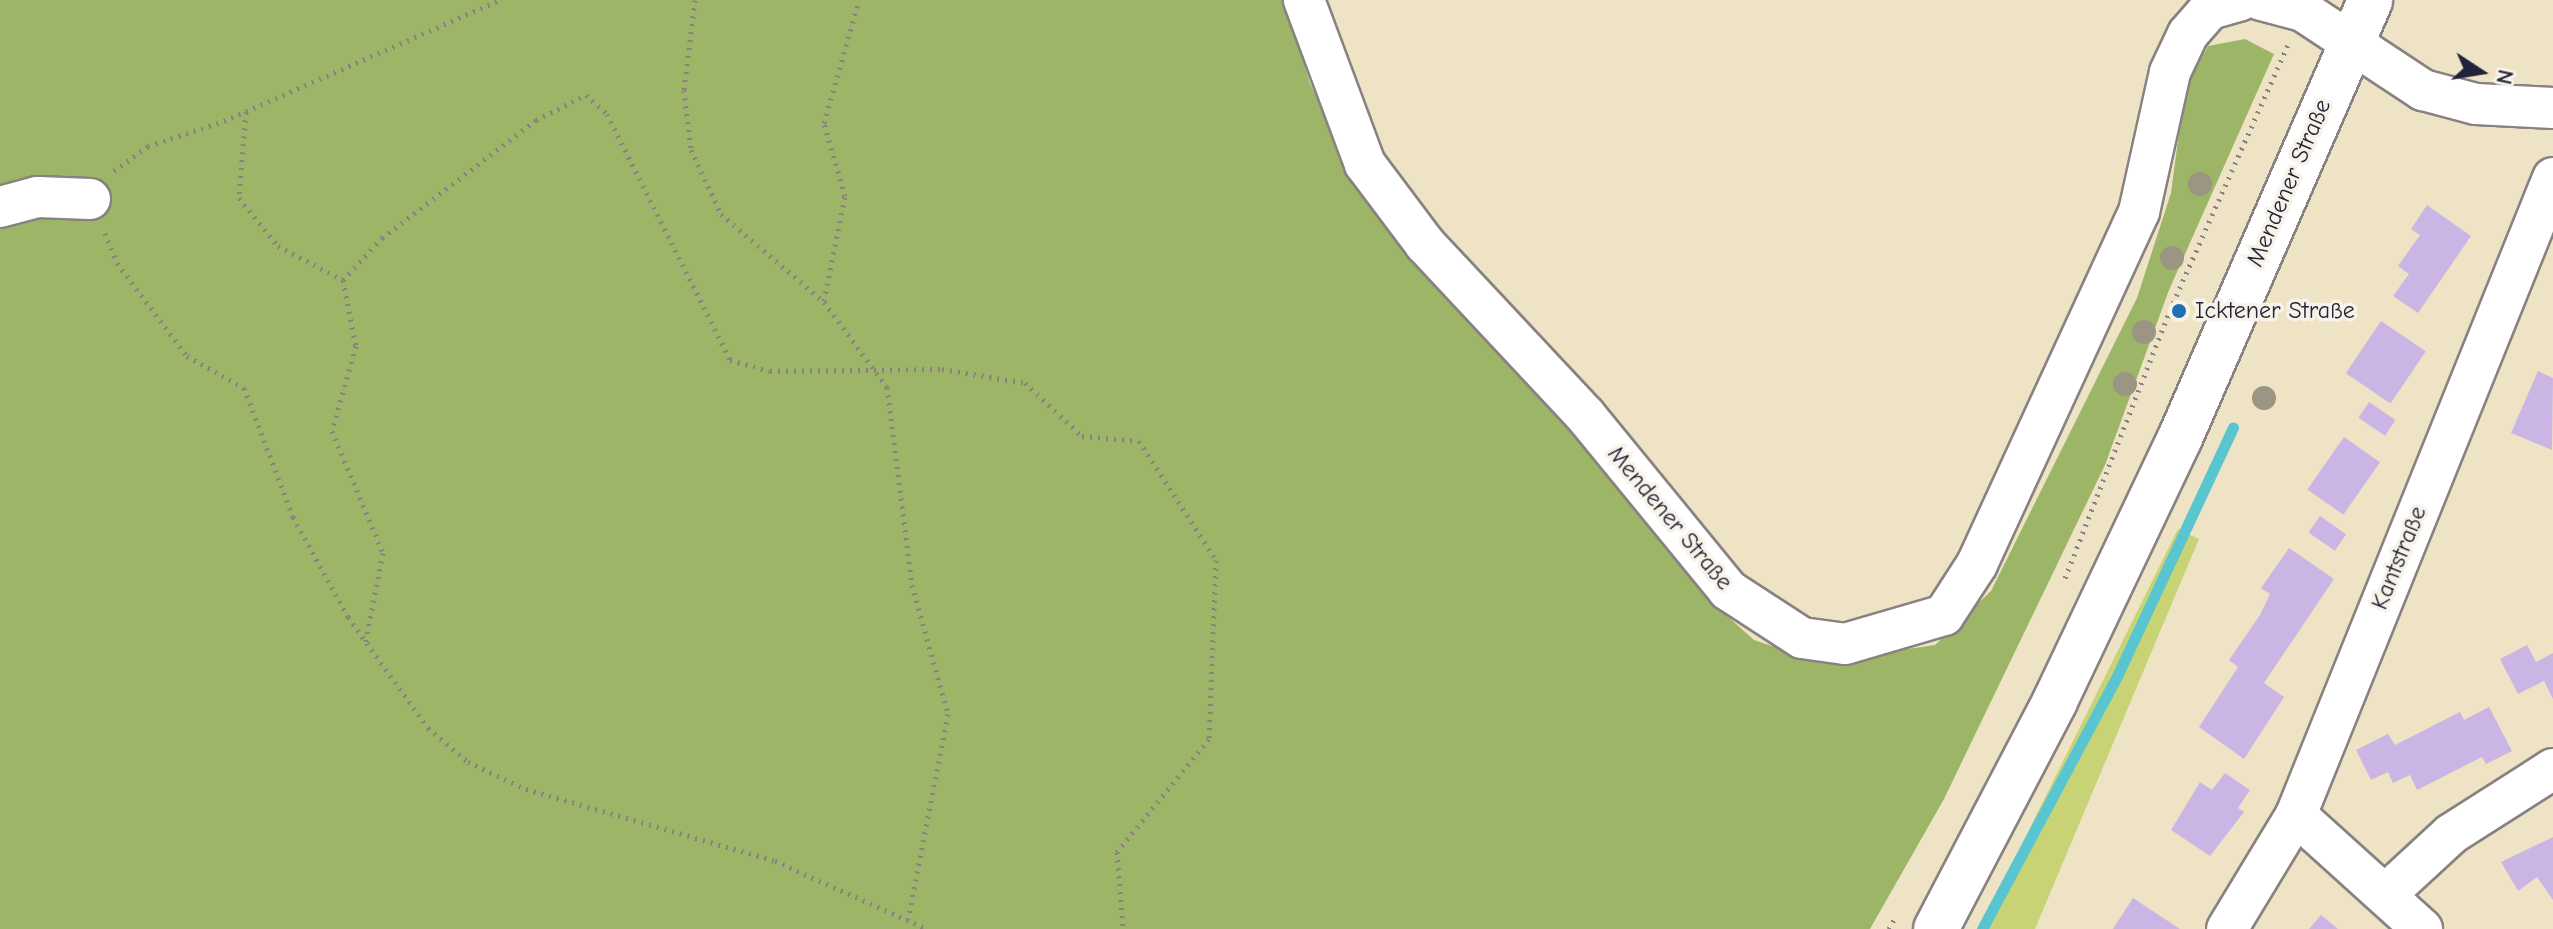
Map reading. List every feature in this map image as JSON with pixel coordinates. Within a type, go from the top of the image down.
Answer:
[{"type":"main road","name":"Mendener Straße","points":[[1920,915],[2055,701],[2180,438],[2370,0]]},
{"type":"street","name":"Mendener Straße","points":[[1304,0],[1365,164],[1425,244],[1585,415],[1728,590],[1802,638],[1845,644],[1944,615],[1977,564],[2139,212],[2182,47],[2210,9],[2241,0]]},
{"type":"street","points":[[2261,0],[2303,11],[2423,90],[2476,104],[2553,108]]},
{"type":"street","name":"Kantstraße","points":[[2227,929],[2296,815],[2553,178]]},
{"type":"street","points":[[0,207],[38,197],[90,199]]},
{"type":"street","points":[[2385,895],[2451,834],[2553,769]]},
{"type":"street","points":[[2296,815],[2422,929]]},
{"type":"path","points":[[499,0],[246,112],[148,146],[90,199],[117,263],[187,356],[244,388],[293,517],[365,644],[428,728],[507,783],[775,861],[928,929]]},
{"type":"path","points":[[695,0],[684,90],[691,150],[721,214],[824,302],[877,365],[887,387],[912,585],[948,714],[908,919]]},
{"type":"path","points":[[824,302],[845,196],[824,123],[859,0]]},
{"type":"path","points":[[2063,582],[2173,303],[2303,11]]},
{"type":"path","points":[[343,280],[382,238],[536,120],[586,95],[607,114],[730,360],[770,371],[877,365],[1025,383],[1082,436],[1139,441],[1216,560],[1209,739],[1117,852],[1123,929]]},
{"type":"path","points":[[246,112],[239,198],[278,246],[343,280]]},
{"type":"path","points":[[343,280],[356,346],[332,431],[383,553],[365,644]]},
{"type":"path","points":[[1889,929],[1920,915]]},
{"type":"green space","points":[[0,0],[1284,0],[1310,83],[1354,177],[1568,417],[1706,597],[1754,640],[1819,662],[1935,645],[1991,591],[2137,298],[2171,193],[2185,87],[2208,46],[2245,39],[2274,54],[2169,290],[2105,465],[1944,799],[1870,929],[0,929]]},
{"type":"green space","points":[[2178,529],[2199,539],[2035,929],[1980,929]]},
{"type":"building","points":[[2427,205],[2471,236],[2418,313],[2393,296],[2409,274],[2398,266],[2420,235],[2411,229]]},
{"type":"building","points":[[2381,321],[2426,351],[2391,403],[2346,373]]},
{"type":"building","points":[[2538,371],[2553,378],[2552,450],[2511,433]]},
{"type":"building","points":[[2369,402],[2396,420],[2385,436],[2358,418]]},
{"type":"building","points":[[2344,437],[2380,462],[2343,515],[2307,489]]},
{"type":"building","points":[[2320,516],[2346,534],[2335,551],[2309,532]]},
{"type":"building","points":[[2289,548],[2334,579],[2264,683],[2284,697],[2244,759],[2199,727],[2238,667],[2229,660],[2260,615],[2270,594],[2261,588]]},
{"type":"building","points":[[2527,645],[2536,662],[2553,653],[2553,699],[2544,681],[2518,694],[2500,659]]},
{"type":"building","points":[[2489,707],[2512,751],[2486,764],[2482,757],[2417,790],[2410,775],[2393,783],[2388,772],[2371,780],[2356,750],[2388,734],[2395,745],[2460,712],[2464,720]]},
{"type":"building","points":[[2225,773],[2250,790],[2238,808],[2244,812],[2210,856],[2171,830],[2200,782],[2212,790]]},
{"type":"building","points":[[2553,837],[2553,900],[2537,877],[2518,891],[2501,862]]},
{"type":"building","points":[[2133,898],[2180,929],[2113,929]]},
{"type":"building","points":[[2321,915],[2338,929],[2309,929]]},
{"type":"waterway","points":[[1982,929],[2118,674],[2233,427]]},
{"type":"place","name":"Icktener Straße","points":[[2179,311]]}]
